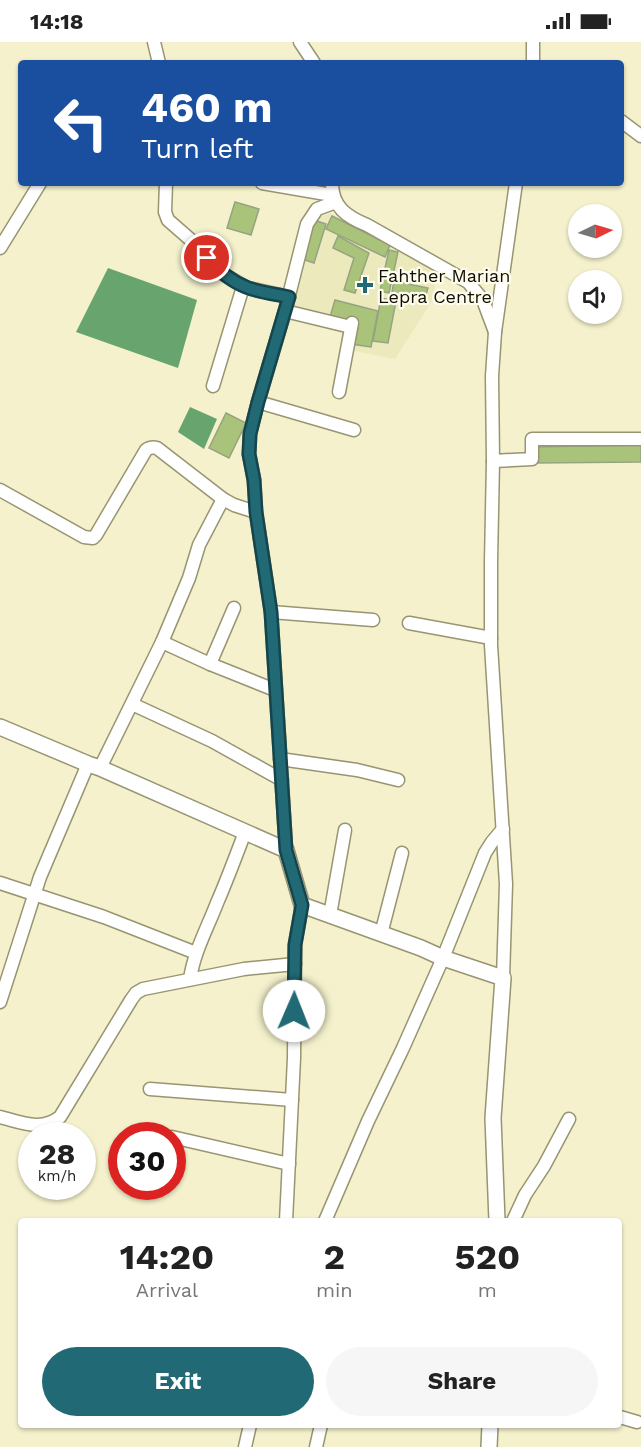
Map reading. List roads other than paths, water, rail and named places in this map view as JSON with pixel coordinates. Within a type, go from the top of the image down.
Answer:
[{"type":"main road","points":[[0,726],[286,850],[302,905],[503,978],[493,1118],[497,1218]]},
{"type":"main road","points":[[489,1447],[490,1428]]},
{"type":"street","points":[[154,42],[158,60]]},
{"type":"street","points":[[300,42],[312,60]]},
{"type":"street","points":[[533,42],[533,60]]},
{"type":"street","points":[[624,123],[641,136]]},
{"type":"street","points":[[0,248],[38,186]]},
{"type":"street","points":[[166,186],[165,212],[168,220],[192,240],[215,268],[248,288],[289,297]]},
{"type":"street","points":[[283,186],[333,193],[350,218],[367,225],[468,282],[483,300],[495,332]]},
{"type":"street","points":[[503,978],[506,884],[491,638],[492,376],[495,332],[516,186]]},
{"type":"street","points":[[286,850],[271,612],[249,454],[250,434],[307,224],[317,209],[333,193]]},
{"type":"street","points":[[0,224],[11,231]]},
{"type":"street","points":[[213,386],[240,295],[242,290],[248,288]]},
{"type":"street","points":[[285,311],[352,325],[339,392]]},
{"type":"street","points":[[258,402],[354,430]]},
{"type":"street","points":[[493,461],[532,459],[532,440],[641,439]]},
{"type":"street","points":[[0,490],[84,537],[93,538],[146,450],[154,447],[234,506],[256,512]]},
{"type":"street","points":[[0,1002],[40,877],[94,766],[132,704],[189,578],[199,544],[224,499]]},
{"type":"street","points":[[210,664],[234,608]]},
{"type":"street","points":[[271,612],[373,620]]},
{"type":"street","points":[[410,623],[491,638]]},
{"type":"street","points":[[162,642],[275,690]]},
{"type":"street","points":[[132,704],[212,741],[282,780]]},
{"type":"street","points":[[280,759],[357,770],[398,780]]},
{"type":"street","points":[[326,1218],[443,958],[484,853],[502,829]]},
{"type":"street","points":[[330,915],[345,830]]},
{"type":"street","points":[[190,979],[196,953],[245,832]]},
{"type":"street","points":[[381,934],[402,853]]},
{"type":"street","points":[[0,883],[104,917],[196,953]]},
{"type":"street","points":[[286,1218],[292,1100],[295,945],[302,905]]},
{"type":"street","points":[[0,1117],[44,1125],[60,1117],[136,993],[143,989],[244,969],[295,963]]},
{"type":"street","points":[[150,1089],[292,1100]]},
{"type":"street","points":[[514,1218],[568,1119]]},
{"type":"street","points":[[186,1140],[289,1164]]},
{"type":"street","points":[[622,1418],[637,1422]]},
{"type":"street","points":[[245,1447],[249,1428]]},
{"type":"street","points":[[316,1447],[320,1428]]},
{"type":"place","name":"Fahther Marian Lepra Centre","points":[[365,285]]}]
